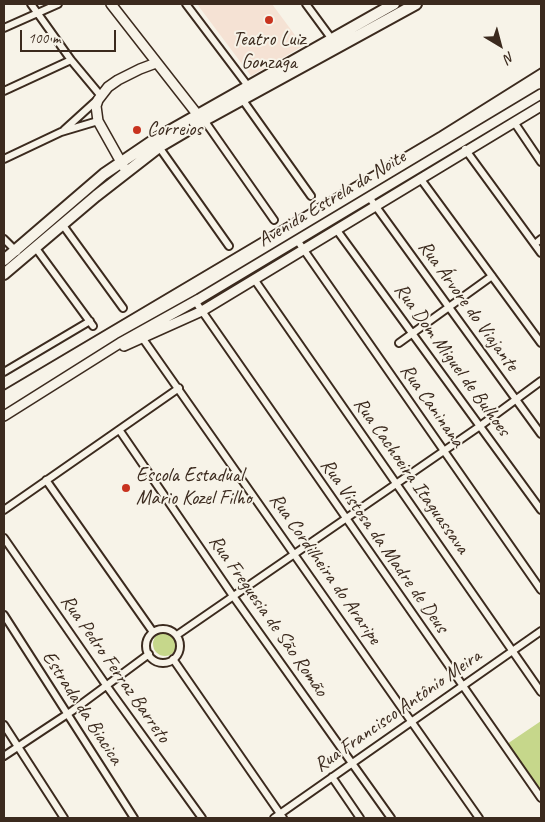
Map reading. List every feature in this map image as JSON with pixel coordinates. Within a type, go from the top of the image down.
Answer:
[{"type":"main road","points":[[4,260],[120,162],[200,117],[242,99],[335,43],[394,4]]},
{"type":"main road","points":[[4,274],[126,171],[200,117],[248,86],[416,4]]},
{"type":"street","points":[[31,4],[99,98]]},
{"type":"street","points":[[4,28],[58,4]]},
{"type":"street","points":[[111,4],[200,117],[274,220]]},
{"type":"street","points":[[186,4],[248,86]]},
{"type":"street","points":[[306,4],[335,43]]},
{"type":"street","points":[[4,91],[71,60]]},
{"type":"street","points":[[61,132],[99,98],[108,87],[128,74],[156,63]]},
{"type":"street","name":"Avenida Estrela da Noite","points":[[141,335],[541,94]]},
{"type":"street","points":[[99,98],[96,109],[98,121],[126,171]]},
{"type":"street","points":[[242,99],[311,196]]},
{"type":"street","name":"Avenida Estrela da Noite","points":[[141,335],[202,311],[541,106]]},
{"type":"street","points":[[4,159],[61,132],[98,121]]},
{"type":"street","points":[[514,122],[541,162]]},
{"type":"street","points":[[460,143],[541,253]]},
{"type":"street","points":[[159,147],[229,246]]},
{"type":"street","points":[[420,178],[541,343]]},
{"type":"street","name":"Rua Árvore do Viajante","points":[[369,198],[541,434]]},
{"type":"street","points":[[62,224],[123,308]]},
{"type":"street","name":"Rua Dom Miguel de Bulhoes","points":[[336,229],[541,510]]},
{"type":"street","points":[[4,239],[22,258]]},
{"type":"street","points":[[535,244],[541,239]]},
{"type":"street","name":"Rua Caninana","points":[[297,240],[541,590]]},
{"type":"street","points":[[4,372],[92,323],[35,247]]},
{"type":"street","points":[[399,343],[492,276]]},
{"type":"street","name":"Rua Cachoeira Itaguassava","points":[[254,279],[541,692]]},
{"type":"street","name":"Rua Vistosa da Madre de Deus","points":[[195,302],[541,798]]},
{"type":"street","points":[[4,416],[105,354],[141,335]]},
{"type":"street","name":"Rua Cordilheira do Araripe","points":[[141,335],[479,818]]},
{"type":"street","points":[[177,635],[480,426],[541,381]]},
{"type":"street","points":[[4,510],[179,388]]},
{"type":"street","name":"Rua Freguesia de São Romão","points":[[120,430],[233,596],[391,818]]},
{"type":"street","points":[[46,480],[153,632]]},
{"type":"street","name":"Rua Pedro Ferraz Barreto","points":[[4,538],[106,685],[202,818]]},
{"type":"street","name":"Estrada da Biacica","points":[[4,615],[134,818]]},
{"type":"street","points":[[163,629],[177,635],[180,646],[177,656],[173,659],[168,662],[157,661],[149,654],[147,640],[153,632],[163,629]]},
{"type":"street","name":"Rua Francisco Antônio Meira","points":[[274,818],[281,816],[332,777],[541,631]]},
{"type":"street","points":[[4,756],[149,654]]},
{"type":"street","points":[[173,659],[281,816]]},
{"type":"street","points":[[4,725],[64,818]]},
{"type":"street","points":[[332,777],[360,818]]},
{"type":"shaded area","points":[[197,4],[272,4],[303,46],[251,76]]},
{"type":"green space","points":[[165,632],[174,635],[177,644],[174,653],[165,656],[156,653],[153,644],[156,635]]},
{"type":"green space","points":[[541,721],[541,794],[507,744]]},
{"type":"railway","points":[[4,390],[439,132],[541,68]]},
{"type":"place","name":"Teatro Luiz Gonzaga","points":[[269,20]]},
{"type":"place","name":"Correios","points":[[137,130]]},
{"type":"place","name":"Escola Estadual Mario Kozel Filho","points":[[126,488]]}]
